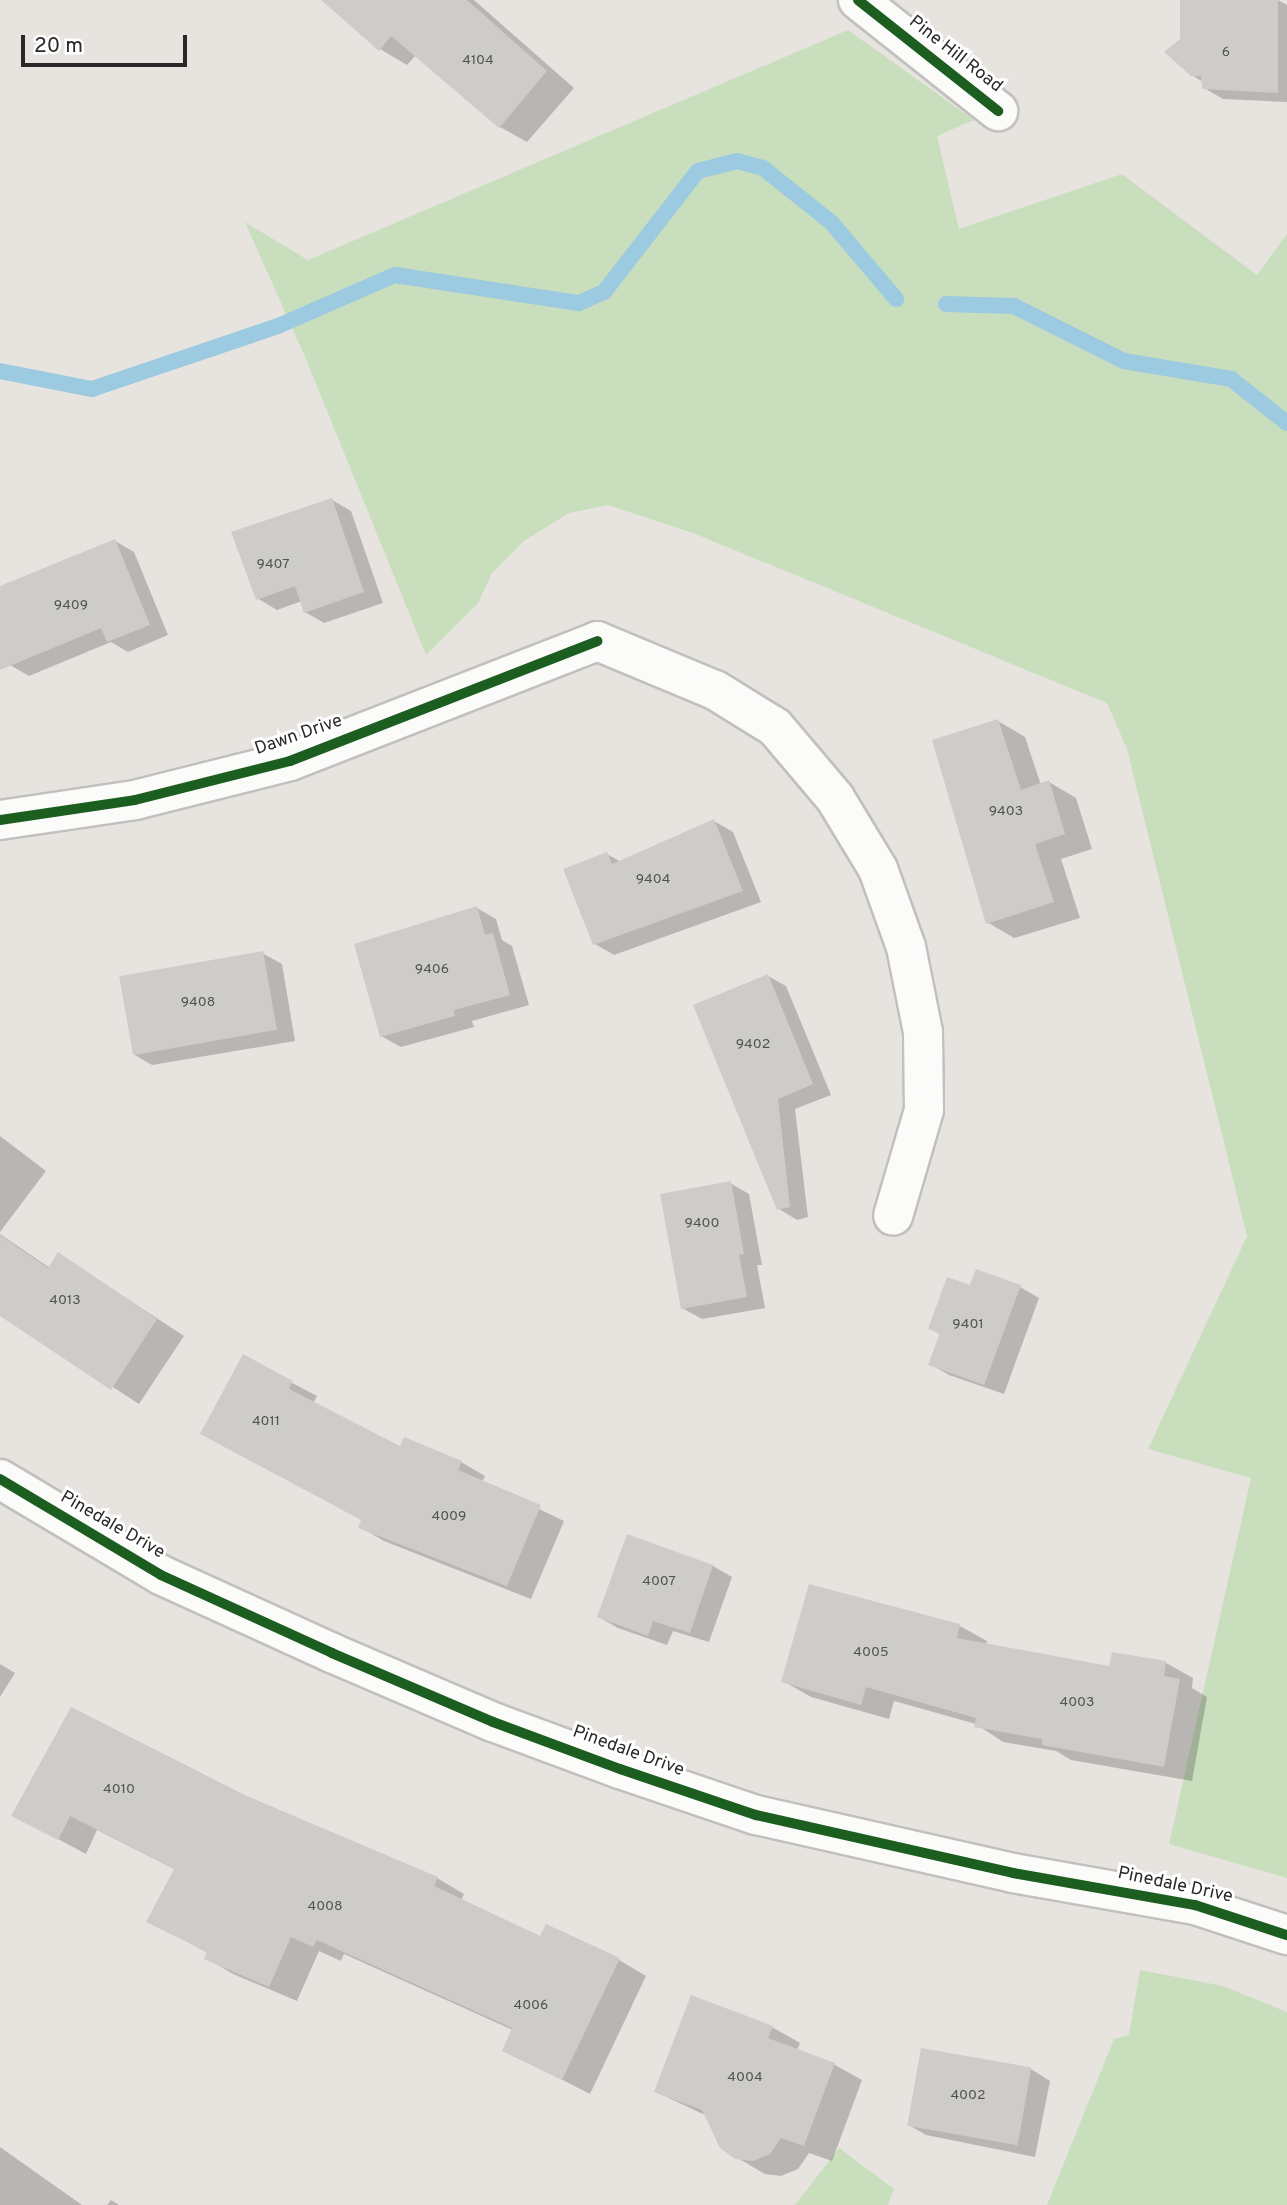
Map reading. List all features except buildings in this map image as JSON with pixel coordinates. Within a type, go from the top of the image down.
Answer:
[{"type":"street","name":"Pine Hill Road","points":[[858,0],[998,111]]},
{"type":"street","name":"Dawn Drive","points":[[0,820],[135,800],[290,761],[597,641],[715,690],[775,727],[835,798],[877,869],[906,947],[923,1031],[924,1110],[893,1216]]},
{"type":"street","name":"Pinedale Drive","points":[[0,1479],[161,1575],[332,1653],[494,1721],[620,1769],[756,1815],[1013,1873],[1195,1905],[1287,1935]]},
{"type":"green space","points":[[848,30],[974,120],[937,136],[959,229],[1122,174],[1257,275],[1287,234],[1287,1878],[1169,1844],[1251,1478],[1148,1449],[1247,1236],[1127,749],[1107,703],[693,533],[608,505],[569,513],[524,541],[492,573],[478,603],[426,655],[306,359],[245,222],[308,260]]},
{"type":"green space","points":[[1140,1970],[1223,1986],[1287,2012],[1287,2205],[1047,2205],[1114,2039],[1129,2035]]},
{"type":"green space","points":[[839,2148],[894,2189],[888,2205],[795,2205]]},
{"type":"waterway","points":[[0,371],[92,389],[278,326],[395,275],[579,303],[604,292],[698,171],[737,161],[763,168],[831,222],[896,299]]},
{"type":"waterway","points":[[946,304],[1014,306],[1124,361],[1231,379],[1287,423]]},
{"type":"cycle path","points":[[858,0],[998,111]]},
{"type":"cycle path","points":[[0,820],[135,800],[290,761],[597,641]]},
{"type":"cycle path","points":[[0,1479],[161,1575],[493,1722],[620,1769],[756,1815],[1013,1873],[1195,1905],[1287,1935]]}]
